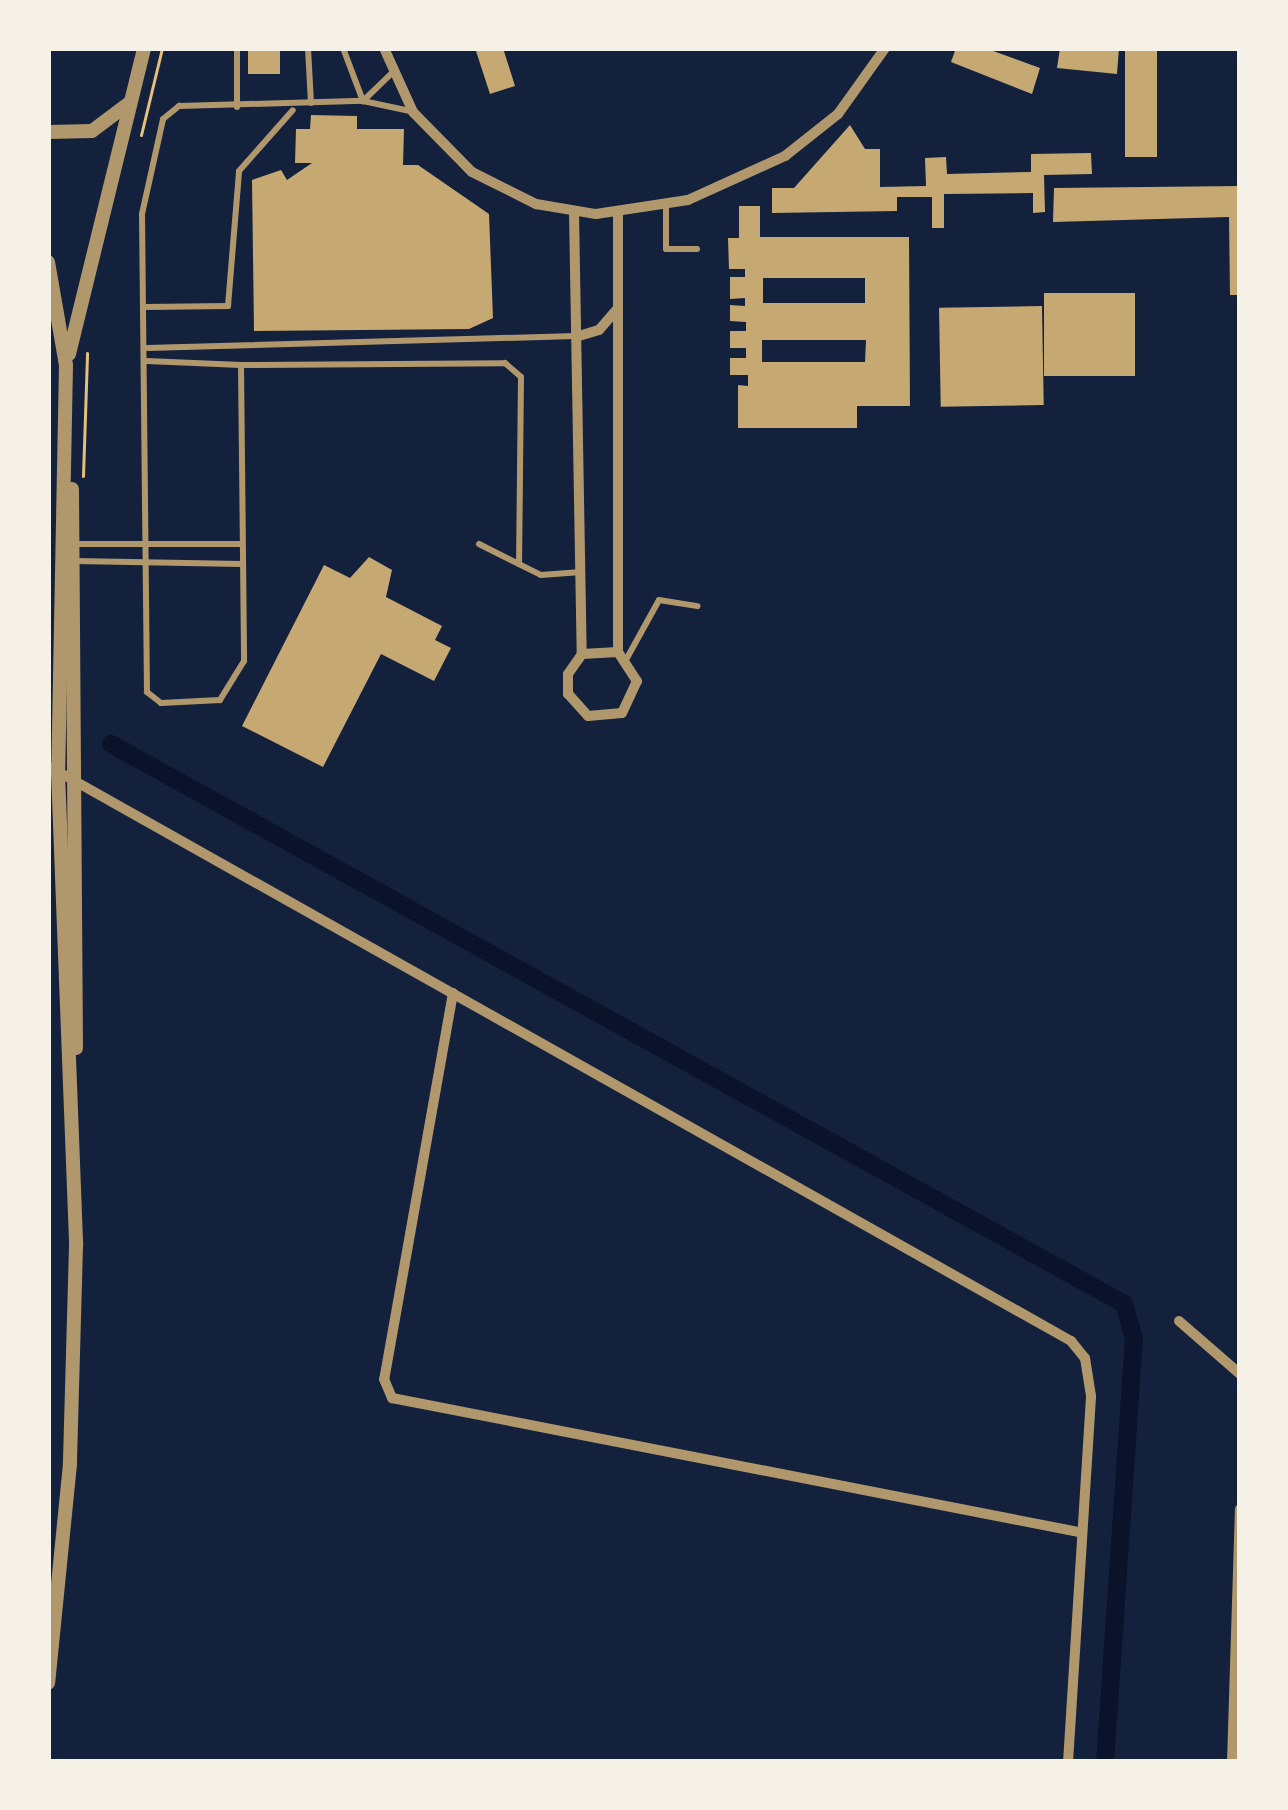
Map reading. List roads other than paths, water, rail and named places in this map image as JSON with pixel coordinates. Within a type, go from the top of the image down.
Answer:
[{"type":"street","points":[[67,365],[143,48]]},
{"type":"street","points":[[384,48],[413,112],[487,182],[574,212],[618,214],[666,207],[803,144],[854,97],[884,48]]},
{"type":"street","points":[[48,132],[92,130],[131,100]]},
{"type":"street","points":[[574,212],[582,654],[568,674],[568,694],[578,710],[603,719],[622,713],[636,693],[622,655],[618,214]]},
{"type":"street","points":[[48,262],[67,365],[74,544],[60,773]]},
{"type":"street","points":[[579,336],[599,330],[619,307]]},
{"type":"street","points":[[48,1683],[74,1392],[58,576],[68,465]]},
{"type":"street","points":[[582,654],[622,655]]},
{"type":"street","points":[[60,773],[1048,1325],[1085,1358],[1091,1397],[1068,1762]]},
{"type":"street","points":[[453,993],[384,1379],[392,1398],[1079,1532]]},
{"type":"street","points":[[1179,1322],[1240,1374]]},
{"type":"street","points":[[1232,1762],[1240,1509]]},
{"type":"lane","points":[[237,48],[237,107]]},
{"type":"lane","points":[[308,48],[311,103]]},
{"type":"lane","points":[[344,48],[363,101]]},
{"type":"lane","points":[[363,101],[392,74]]},
{"type":"lane","points":[[241,365],[244,661],[220,700],[161,703],[147,692],[150,544],[142,214],[163,119],[179,106],[296,108],[363,101],[413,112]]},
{"type":"lane","points":[[146,307],[228,305],[238,171],[296,108]]},
{"type":"lane","points":[[666,207],[666,250],[697,249]]},
{"type":"lane","points":[[146,348],[579,336]]},
{"type":"lane","points":[[147,362],[505,363],[521,377],[519,564]]},
{"type":"lane","points":[[74,544],[242,544]]},
{"type":"lane","points":[[479,544],[541,575],[581,572]]},
{"type":"lane","points":[[74,561],[242,565]]},
{"type":"lane","points":[[622,655],[659,600],[698,606]]},
{"type":"waterway","points":[[111,744],[1124,1304],[1134,1338],[1105,1762]]}]
